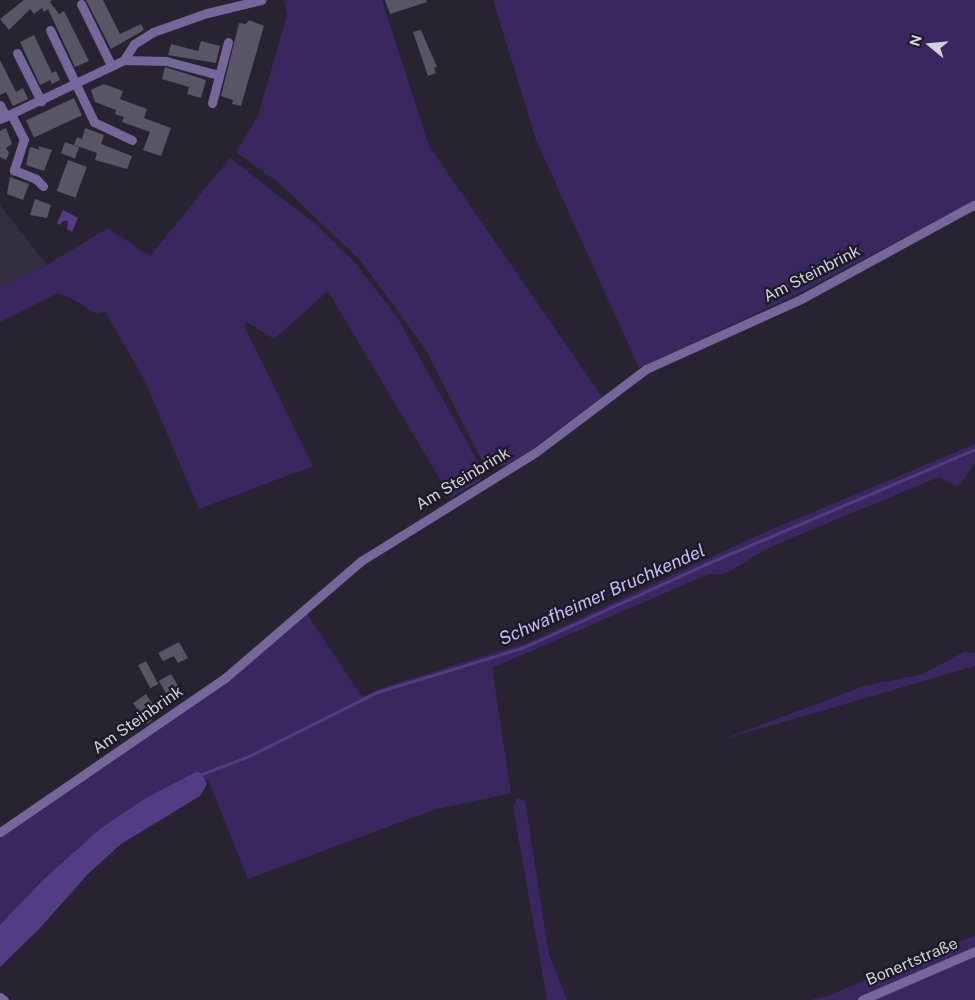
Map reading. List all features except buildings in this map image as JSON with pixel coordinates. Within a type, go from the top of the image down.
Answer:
[{"type":"street","points":[[124,60],[134,44],[153,32],[207,13],[261,0]]},
{"type":"street","points":[[81,4],[111,65]]},
{"type":"street","points":[[50,30],[94,122],[132,140]]},
{"type":"street","points":[[212,103],[228,42]]},
{"type":"street","points":[[17,53],[41,100]]},
{"type":"street","points":[[6,117],[77,85],[111,65],[124,60],[166,61],[219,75]]},
{"type":"street","points":[[0,105],[6,117],[24,139],[14,170],[36,179],[43,186]]},
{"type":"street","name":"Am Steinbrink","points":[[0,832],[224,678],[361,561],[536,452],[646,369],[801,299],[975,204]]},
{"type":"street","name":"Bonertstraße","points":[[862,1000],[975,951]]},
{"type":"street","points":[[0,997],[4,1000]]},
{"type":"shaded area","points":[[284,0],[382,0],[429,146],[602,397],[510,466],[488,466],[481,459],[426,350],[361,261],[279,183],[236,152],[258,116],[287,15]]},
{"type":"shaded area","points":[[493,0],[975,0],[975,200],[798,294],[639,368],[536,140]]},
{"type":"shaded area","points":[[230,158],[314,223],[356,264],[397,317],[483,471],[481,480],[451,498],[328,291],[274,339],[247,322],[244,326],[313,466],[199,509],[144,379],[105,312],[97,314],[73,299],[58,293],[0,322],[0,287],[47,265],[108,228],[150,256]]},
{"type":"shaded area","points":[[0,205],[47,265],[0,287]]},
{"type":"shaded area","points":[[63,210],[78,218],[72,232],[67,229],[68,221],[63,221],[60,225],[57,223]]},
{"type":"shaded area","points":[[975,444],[975,463],[958,487],[939,477],[770,547],[725,574],[709,574],[492,668],[511,793],[433,810],[248,879],[208,780],[172,795],[0,949],[0,837],[205,696],[307,614],[362,697],[384,687],[529,642],[761,534]]},
{"type":"shaded area","points":[[964,652],[975,653],[975,666],[718,741],[864,686],[923,674]]},
{"type":"shaded area","points":[[196,772],[201,773],[207,784],[200,796],[121,844],[88,874],[39,929],[0,967],[0,925],[43,880],[101,828],[146,798]]},
{"type":"shaded area","points":[[517,798],[525,801],[549,955],[567,1000],[547,1000],[513,807]]},
{"type":"shaded area","points":[[975,935],[975,1000],[811,1000],[827,996]]},
{"type":"waterway","name":"Schwafheimer Bruchkendel","points":[[199,775],[247,757],[377,692],[522,648],[706,564],[975,449]]}]
